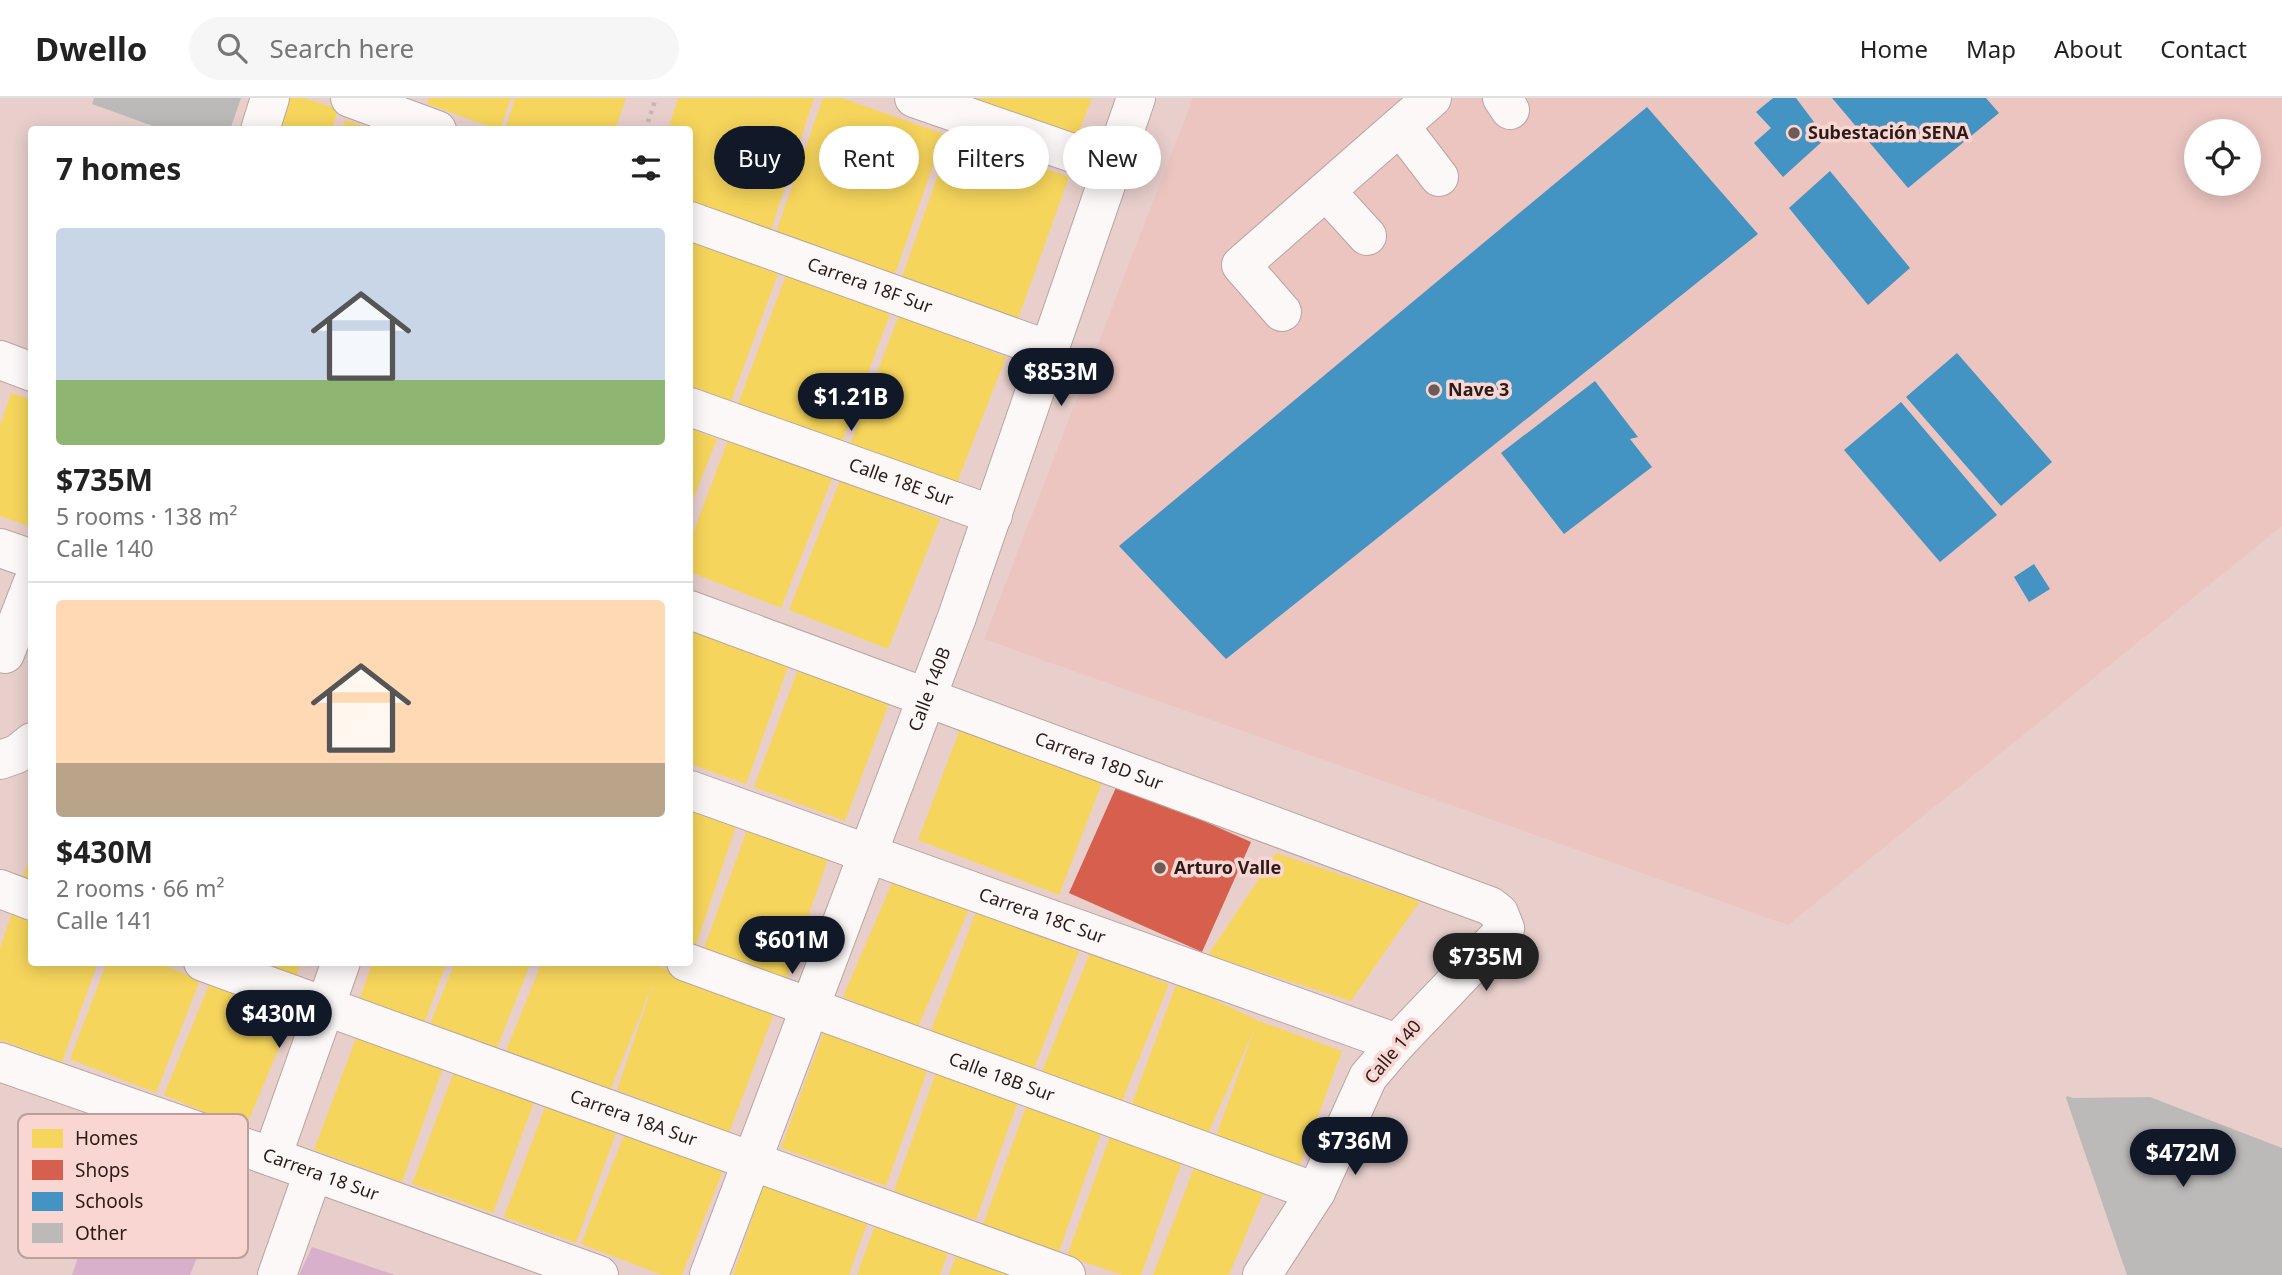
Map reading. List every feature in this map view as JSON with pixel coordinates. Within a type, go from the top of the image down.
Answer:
[{"type":"street","points":[[261,126],[270,98]]},
{"type":"street","points":[[350,98],[426,126]]},
{"type":"street","points":[[915,98],[1063,150]]},
{"type":"street","name":"Calle 140B","points":[[1127,126],[1136,98]]},
{"type":"street","points":[[1282,312],[1241,265],[1432,98]]},
{"type":"street","points":[[1400,126],[1439,177]]},
{"type":"street","name":"Calle 140B","points":[[709,1275],[870,855],[993,515],[1105,189]]},
{"type":"street","points":[[1326,191],[1367,236]]},
{"type":"street","name":"Carrera 18F Sur","points":[[693,222],[1049,350]]},
{"type":"street","points":[[0,360],[28,370]]},
{"type":"street","name":"Calle 18E Sur","points":[[693,408],[993,515]]},
{"type":"street","points":[[0,548],[28,558]]},
{"type":"street","points":[[12,660],[28,599]]},
{"type":"street","name":"Carrera 18D Sur","points":[[693,611],[1490,906],[1503,920]]},
{"type":"street","points":[[0,760],[17,754],[28,745]]},
{"type":"street","name":"Carrera 18C Sur","points":[[693,791],[1397,1043]]},
{"type":"street","points":[[0,889],[28,900]]},
{"type":"street","name":"Calle 140","points":[[1262,1275],[1316,1192],[1368,1077],[1500,935],[1504,928],[1503,920]]},
{"type":"street","name":"Calle 18B Sur","points":[[693,965],[1316,1192]]},
{"type":"street","name":"Carrera 18A Sur","points":[[214,966],[1066,1275]]},
{"type":"street","points":[[272,1157],[340,966]]},
{"type":"street","name":"Carrera 18 Sur","points":[[0,1062],[149,1114]]},
{"type":"street","name":"Carrera 18 Sur","points":[[248,1149],[599,1275]]},
{"type":"street","points":[[277,1275],[313,1173]]},
{"type":"path","points":[[646,126],[656,98]]},
{"type":"shaded area","points":[[1193,98],[2282,98],[2282,526],[1788,925],[984,639],[1158,189],[1161,189],[1161,181]]},
{"type":"shaded area","points":[[312,1247],[395,1275],[299,1275]]},
{"type":"shaded area","points":[[78,1258],[197,1258],[190,1275],[72,1275]]},
{"type":"building: Homes","points":[[277,98],[304,98],[338,109],[333,126],[268,126]]},
{"type":"building: Homes","points":[[429,98],[511,98],[501,126],[489,126],[427,104]]},
{"type":"building: Homes","points":[[515,98],[626,98],[616,126],[506,126]]},
{"type":"building: Homes","points":[[678,98],[814,98],[805,126],[714,126],[714,189],[784,189],[771,230],[693,204],[693,126],[669,126]]},
{"type":"building: Homes","points":[[823,98],[842,98],[933,130],[933,165],[895,274],[776,232],[791,189],[805,189],[805,149]]},
{"type":"building: Homes","points":[[971,98],[1092,98],[1081,126],[1063,126],[1063,139],[1049,133],[1049,126],[1034,126]]},
{"type":"building: Homes","points":[[345,120],[364,126],[343,126]]},
{"type":"building: Homes","points":[[1049,170],[1063,175],[1065,189],[1018,319],[902,277],[933,189],[1049,189]]},
{"type":"building: Homes","points":[[693,242],[779,271],[730,404],[693,391]]},
{"type":"building: Homes","points":[[786,275],[890,314],[842,442],[738,404]]},
{"type":"building: Homes","points":[[899,315],[1006,357],[955,488],[849,447]]},
{"type":"building: Homes","points":[[11,393],[28,399],[28,526],[0,516],[0,426]]},
{"type":"building: Homes","points":[[693,429],[717,439],[693,499]]},
{"type":"building: Homes","points":[[729,438],[832,479],[781,608],[693,573],[693,533]]},
{"type":"building: Homes","points":[[840,480],[940,519],[888,649],[789,610]]},
{"type":"building: Homes","points":[[696,627],[790,661],[746,784],[693,765],[693,636]]},
{"type":"building: Homes","points":[[800,664],[891,698],[845,821],[754,787]]},
{"type":"building: Homes","points":[[963,721],[1105,775],[1059,895],[918,840]]},
{"type":"building: Homes","points":[[693,808],[737,823],[696,945],[693,944]]},
{"type":"building: Homes","points":[[747,830],[828,859],[786,980],[703,951]]},
{"type":"building: Homes","points":[[1276,853],[1420,901],[1351,1001],[1208,955]]},
{"type":"building: Homes","points":[[28,863],[28,885],[21,883]]},
{"type":"building: Homes","points":[[895,876],[970,907],[917,1029],[843,997]]},
{"type":"building: Homes","points":[[13,910],[28,916],[28,966],[97,966],[62,1062],[0,1040],[0,948]]},
{"type":"building: Homes","points":[[976,912],[1079,951],[1031,1077],[928,1038]]},
{"type":"building: Homes","points":[[1090,953],[1169,984],[1118,1111],[1039,1079]]},
{"type":"building: Homes","points":[[105,966],[165,966],[200,980],[156,1093],[70,1059]]},
{"type":"building: Homes","points":[[254,966],[300,966],[294,982]]},
{"type":"building: Homes","points":[[372,966],[446,966],[424,1024],[359,1000]]},
{"type":"building: Homes","points":[[453,966],[529,966],[496,1050],[430,1024]]},
{"type":"building: Homes","points":[[540,966],[658,966],[776,1008],[729,1133],[617,1090],[654,981],[609,1093],[506,1051]]},
{"type":"building: Homes","points":[[211,980],[293,1014],[248,1122],[248,1114],[209,1114],[164,1095]]},
{"type":"building: Homes","points":[[1177,982],[1259,1021],[1342,1051],[1298,1170],[1215,1139],[1255,1028],[1205,1140],[1129,1112]]},
{"type":"building: Homes","points":[[827,1022],[931,1060],[886,1186],[781,1148]]},
{"type":"building: Homes","points":[[358,1033],[444,1065],[402,1182],[314,1150]]},
{"type":"building: Homes","points":[[940,1061],[1022,1090],[976,1220],[894,1191]]},
{"type":"building: Homes","points":[[457,1064],[537,1094],[493,1213],[412,1184]]},
{"type":"building: Homes","points":[[548,1099],[619,1125],[576,1243],[504,1217]]},
{"type":"building: Homes","points":[[1029,1099],[1104,1125],[1058,1254],[982,1227]]},
{"type":"building: Homes","points":[[628,1125],[726,1163],[682,1275],[662,1275],[581,1244]]},
{"type":"building: Homes","points":[[1112,1131],[1184,1156],[1141,1275],[1122,1275],[1067,1256]]},
{"type":"building: Homes","points":[[1194,1168],[1263,1194],[1229,1275],[1153,1275]]},
{"type":"building: Homes","points":[[767,1175],[871,1212],[849,1275],[733,1275]]},
{"type":"building: Homes","points":[[878,1217],[951,1243],[940,1275],[857,1275]]},
{"type":"building: Homes","points":[[961,1244],[1042,1275],[949,1275]]},
{"type":"building: Shops","name":"Arturo Valle","points":[[1118,783],[1251,842],[1202,952],[1069,893]]},
{"type":"building: Schools","name":"Subestación SENA","points":[[1773,98],[1796,98],[1826,138],[1783,177],[1754,143],[1771,128],[1756,112]]},
{"type":"building: Schools","points":[[1832,98],[1986,98],[1999,113],[1908,188]]},
{"type":"building: Schools","name":"Nave 3","points":[[1647,107],[1758,234],[1226,659],[1119,546]]},
{"type":"building: Schools","points":[[1830,171],[1910,268],[1868,305],[1789,208]]},
{"type":"building: Schools","points":[[1957,353],[2052,462],[2001,506],[1906,397]]},
{"type":"building: Schools","points":[[1595,381],[1638,437],[1630,439],[1652,467],[1564,534],[1501,453]]},
{"type":"building: Schools","points":[[1901,402],[1997,515],[1940,562],[1844,450]]},
{"type":"building: Schools","points":[[2034,564],[2050,589],[2029,602],[2014,577]]},
{"type":"building: Other","points":[[94,98],[241,98],[231,126],[153,126],[92,104]]},
{"type":"building: Other","points":[[2067,1096],[2150,1097],[2282,1148],[2282,1275],[2127,1275]]},
{"type":"place","name":"Subestación SENA","points":[[1794,133]]},
{"type":"place","name":"Nave 3","points":[[1434,390]]},
{"type":"place","name":"Arturo Valle","points":[[1160,868]]}]
